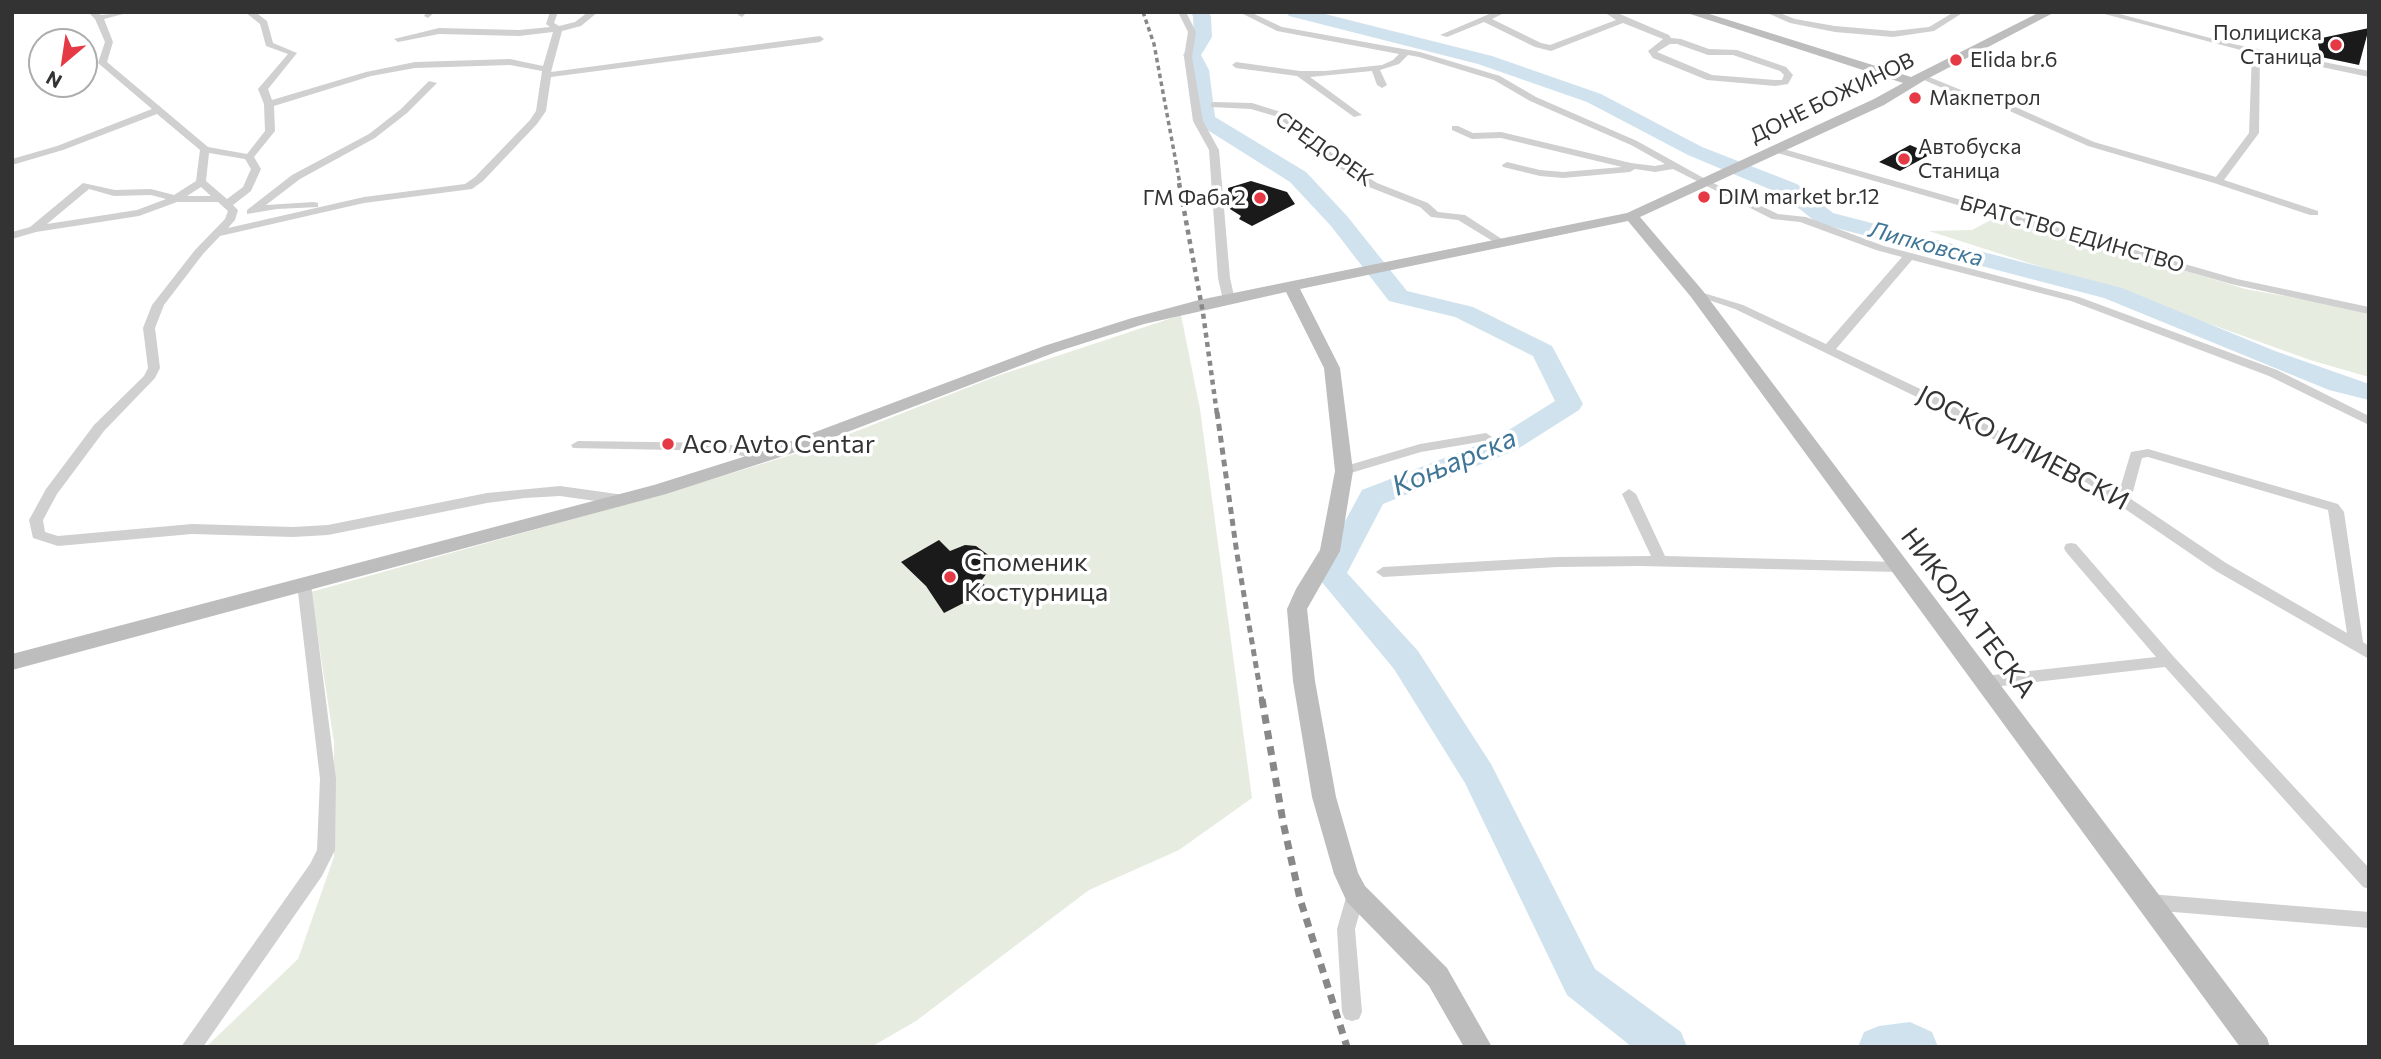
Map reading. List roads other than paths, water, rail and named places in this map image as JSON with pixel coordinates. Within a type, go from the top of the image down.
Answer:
[{"type":"street","points":[[127,12],[96,15],[109,42],[102,63],[205,149],[249,158],[256,169],[247,189],[226,206]]},
{"type":"street","points":[[249,12],[264,23],[269,44],[293,53],[263,89],[269,104],[270,131],[249,158]]},
{"type":"street","points":[[554,12],[551,24],[558,29]]},
{"type":"street","points":[[398,39],[439,31],[519,33],[558,29],[578,24],[594,12]]},
{"type":"street","points":[[1182,12],[1192,32],[1188,57],[1196,112],[1214,150],[1228,300]]},
{"type":"street","points":[[1243,12],[1280,29],[1406,52],[1497,78],[1533,99],[1634,143],[1705,183],[1776,216],[1802,219],[1909,256],[2075,299],[2273,373],[2369,421]]},
{"type":"street","points":[[1444,35],[1502,12]]},
{"type":"street","points":[[1608,12],[1666,37],[1668,41]]},
{"type":"street","points":[[1690,12],[1920,78]]},
{"type":"street","points":[[1715,12],[2008,107],[2091,145],[2218,181],[2314,213]]},
{"type":"street","points":[[1769,12],[1793,21],[1835,29],[1893,34],[1931,29],[1960,12]]},
{"type":"street","name":"ДОНЕ БОЖИНОВ","points":[[12,662],[624,500],[761,457],[1049,349],[1138,321],[1631,216],[1879,102],[2049,12]]},
{"type":"street","points":[[2101,12],[2256,51],[2369,74]]},
{"type":"street","points":[[1485,19],[1538,45],[1551,48],[1623,20]]},
{"type":"street","points":[[215,234],[379,197],[468,187],[534,122],[541,111],[546,72],[558,29]]},
{"type":"street","points":[[269,104],[369,74],[415,65],[510,62],[546,72],[820,39]]},
{"type":"street","points":[[1668,41],[1678,41],[1708,52],[1734,52],[1783,69],[1789,75],[1785,82],[1775,83],[1710,78],[1656,56],[1652,51],[1668,41]]},
{"type":"street","points":[[2218,181],[2254,133],[2256,51]]},
{"type":"street","points":[[1236,65],[1300,74],[1375,68],[1396,62],[1406,52]]},
{"type":"street","points":[[1375,68],[1382,85]]},
{"type":"street","points":[[1300,74],[1357,115]]},
{"type":"street","points":[[251,212],[296,177],[372,136],[404,111],[432,83]]},
{"type":"street","name":"СРЕДОРЕК","points":[[1214,105],[1252,106],[1282,115],[1334,160],[1374,185],[1424,205],[1435,215],[1461,217],[1503,243]]},
{"type":"street","points":[[12,162],[60,148],[158,110]]},
{"type":"street","points":[[1455,128],[1472,136],[1501,135],[1642,167],[1655,169],[1672,166]]},
{"type":"street","points":[[12,236],[34,229],[139,213],[176,199],[201,182],[205,149]]},
{"type":"street","name":"БРАТСТВО ЕДИНСТВО","points":[[1777,150],[2235,282],[2369,311]]},
{"type":"street","points":[[1507,165],[1563,175],[1642,167]]},
{"type":"street","points":[[201,182],[226,206],[230,220],[215,234],[158,305],[149,328],[153,368],[149,378],[99,428],[51,492],[36,520],[36,531],[44,539],[81,541],[192,529],[293,532],[328,530],[487,498],[525,493],[560,491],[624,500]]},
{"type":"street","points":[[34,229],[87,185],[114,193],[151,192],[251,212],[277,206],[344,205]]},
{"type":"street","name":"НИКОЛА ТЕСКА","points":[[1631,216],[1697,294],[2256,1047]]},
{"type":"street","points":[[1827,351],[1909,256]]},
{"type":"street","points":[[1291,287],[1332,368],[1344,471],[1330,551],[1303,594],[1297,609],[1304,681],[1324,797],[1346,874],[1356,894],[1438,977],[1479,1047]]},
{"type":"street","name":"ЈОСКО ИЛИЕВСКИ","points":[[1697,294],[1727,301],[2092,480],[2124,499],[2221,567],[2362,649]]},
{"type":"street","points":[[1344,471],[1420,449],[1486,437]]},
{"type":"street","points":[[578,445],[724,446],[761,457]]},
{"type":"street","points":[[2124,499],[2136,456],[2148,453],[2333,507],[2337,512],[2362,649]]},
{"type":"street","points":[[1629,494],[1660,561]]},
{"type":"street","points":[[2071,548],[2169,661],[2369,881]]},
{"type":"street","points":[[1383,572],[1557,562],[1660,561],[1898,567]]},
{"type":"street","points":[[191,1047],[316,870],[326,850],[328,779],[304,584]]},
{"type":"street","points":[[1984,682],[2169,661]]},
{"type":"street","points":[[1352,1012],[1346,929],[1356,894]]},
{"type":"street","points":[[2149,902],[2369,920]]},
{"type":"waterway","name":"Коњарска","points":[[1199,12],[1202,16],[1203,37],[1192,55],[1200,70],[1205,120],[1298,177],[1339,221],[1398,296],[1464,312],[1543,351],[1570,404],[1506,444],[1372,497],[1331,575],[1406,660],[1478,774],[1581,982],[1666,1047]]},
{"type":"waterway","name":"Липковска","points":[[1295,12],[1485,60],[1594,98],[1695,151],[1789,189],[1825,218],[2113,293],[2338,384],[2369,392]]},
{"type":"waterway","name":"Коњарска","points":[[1879,1047],[1910,1042],[1917,1047]]},
{"type":"railway","points":[[1143,12],[1154,44],[1180,184]]},
{"type":"railway","points":[[1179,183],[1203,313],[1217,414]]},
{"type":"railway","points":[[1217,412],[1262,701]]},
{"type":"railway","points":[[1262,699],[1283,822],[1300,899],[1347,1047]]},
{"type":"place","name":"Полициска Станица","points":[[2336,45]]},
{"type":"place","name":"Elida br.6","points":[[1956,60]]},
{"type":"place","name":"Макпетрол","points":[[1915,98]]},
{"type":"place","name":"Автобуска Станица","points":[[1904,159]]},
{"type":"place","name":"DIM market br.12","points":[[1704,197]]},
{"type":"place","name":"ГМ Фаба 2","points":[[1260,198]]},
{"type":"place","name":"Aco Avto Centar","points":[[668,444]]},
{"type":"place","name":"Споменик Костурница","points":[[950,577]]}]
